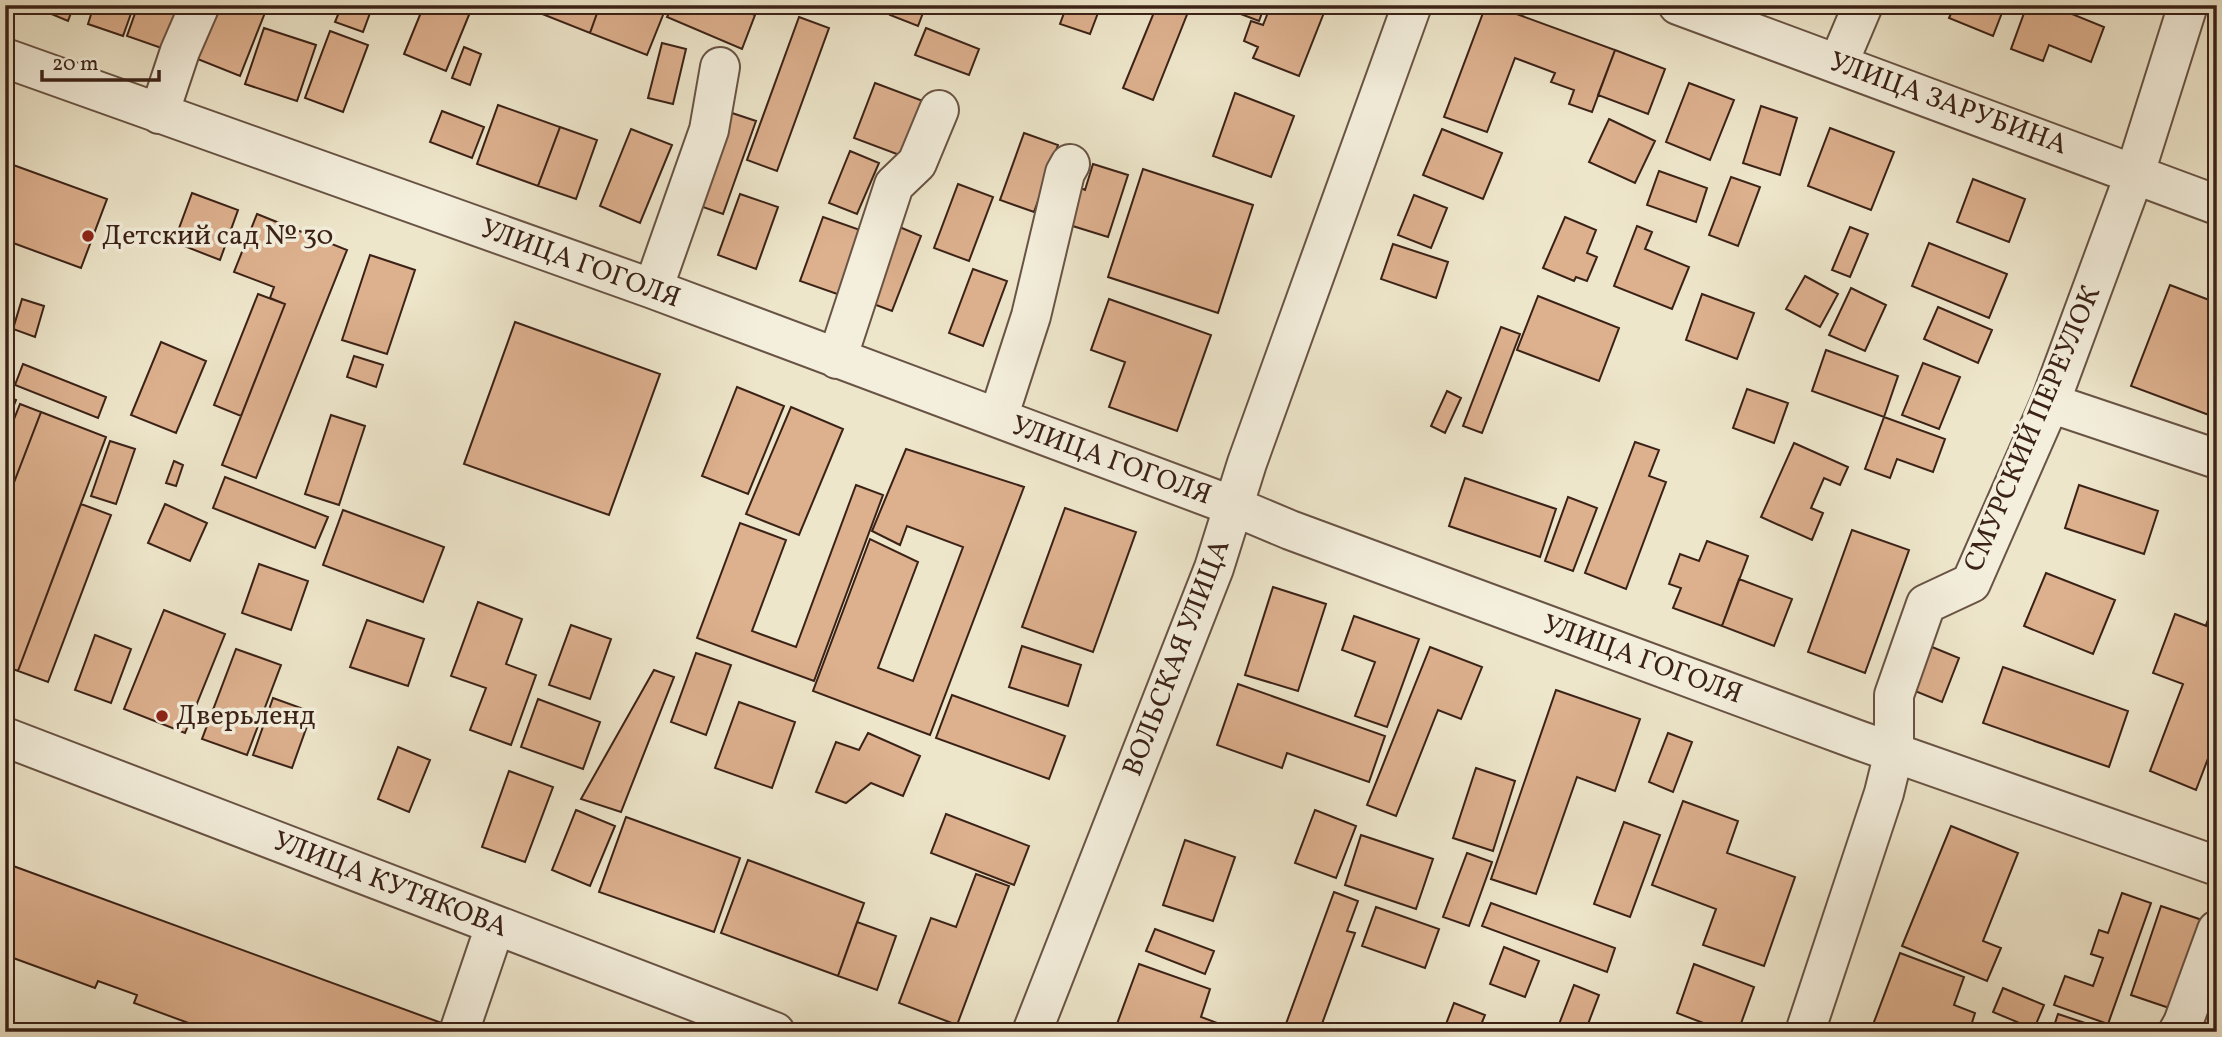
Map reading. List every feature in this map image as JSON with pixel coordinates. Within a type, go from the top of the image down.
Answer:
[{"type":"street","points":[[159,114],[180,51],[200,5]]},
{"type":"street","name":"ВОЛЬСКАЯ УЛИЦА","points":[[1032,1032],[1214,568],[1233,506],[1412,5]]},
{"type":"street","name":"УЛИЦА ЗАРУБИНА","points":[[1678,5],[2217,205]]},
{"type":"street","points":[[1838,64],[1863,5]]},
{"type":"street","name":"СМУРСКИЙ ПЕРЕУЛОК","points":[[1805,1032],[1884,793],[1894,752],[1894,695],[1926,604],[1970,583],[2050,403],[2136,173],[2188,5]]},
{"type":"street","name":"УЛИЦА ГОГОЛЯ","points":[[5,58],[653,289],[1303,534],[1894,752],[2217,866]]},
{"type":"street","points":[[653,289],[709,130],[720,68]]},
{"type":"street","points":[[837,359],[894,185],[917,163],[939,110]]},
{"type":"street","points":[[998,418],[1031,316],[1065,173],[1070,164]]},
{"type":"street","points":[[2050,403],[2217,459]]},
{"type":"street","name":"УЛИЦА КУТЯКОВА","points":[[5,737],[775,1032]]},
{"type":"street","points":[[460,1030],[495,926]]},
{"type":"street","points":[[2178,1032],[2217,930]]},
{"type":"building","points":[[30,5],[74,5],[68,21]]},
{"type":"building","points":[[94,5],[134,5],[123,36],[88,24]]},
{"type":"building","points":[[138,5],[182,5],[167,50],[127,36]]},
{"type":"building","points":[[210,5],[268,5],[240,76],[190,56]]},
{"type":"building","points":[[309,5],[333,5],[330,13]]},
{"type":"building","points":[[342,5],[373,5],[363,32],[335,22]]},
{"type":"building","points":[[424,5],[458,5],[471,10],[446,71],[404,54]]},
{"type":"building","points":[[534,5],[600,5],[590,33],[532,10]]},
{"type":"building","points":[[600,5],[667,5],[647,55],[590,33]]},
{"type":"building","points":[[673,5],[731,5],[755,15],[742,49],[667,17]]},
{"type":"building","points":[[894,5],[926,5],[918,26],[890,15]]},
{"type":"building","points":[[1067,5],[1101,5],[1090,34],[1060,24]]},
{"type":"building","points":[[1157,5],[1170,5],[1188,12],[1153,100],[1123,88]]},
{"type":"building","points":[[1217,5],[1265,5],[1259,21]]},
{"type":"building","points":[[1271,5],[1327,5],[1299,76],[1253,58],[1258,47],[1244,41],[1251,21],[1263,25]]},
{"type":"building","points":[[1486,5],[1615,50],[1592,112],[1569,104],[1574,90],[1551,82],[1555,73],[1515,58],[1487,132],[1444,117]]},
{"type":"building","points":[[1955,5],[2005,5],[1993,36],[1949,18]]},
{"type":"building","points":[[2027,5],[2064,5],[2062,10],[2104,27],[2091,62],[2049,45],[2043,61],[2011,49]]},
{"type":"building","points":[[799,17],[829,28],[777,171],[747,160]]},
{"type":"building","points":[[264,28],[316,45],[297,101],[245,84]]},
{"type":"building","points":[[926,28],[979,49],[969,75],[915,55]]},
{"type":"building","points":[[330,31],[368,45],[343,112],[305,98]]},
{"type":"building","points":[[662,43],[686,49],[673,104],[648,98]]},
{"type":"building","points":[[464,47],[481,54],[470,85],[452,78]]},
{"type":"building","points":[[1615,50],[1665,69],[1648,114],[1598,95]]},
{"type":"building","points":[[875,83],[931,104],[910,159],[854,138]]},
{"type":"building","points":[[1689,83],[1734,100],[1710,160],[1666,142]]},
{"type":"building","points":[[1235,93],[1294,116],[1271,177],[1213,156]]},
{"type":"building","points":[[498,105],[560,127],[538,186],[477,164]]},
{"type":"building","points":[[1761,106],[1797,118],[1780,175],[1743,163]]},
{"type":"building","points":[[442,111],[484,127],[472,158],[430,142]]},
{"type":"building","points":[[729,112],[756,121],[723,214],[697,205]]},
{"type":"building","points":[[1609,119],[1655,141],[1635,183],[1589,162]]},
{"type":"building","points":[[560,127],[597,140],[576,199],[538,186]]},
{"type":"building","points":[[1830,128],[1894,152],[1871,210],[1808,186]]},
{"type":"building","points":[[631,129],[672,145],[640,223],[600,206]]},
{"type":"building","points":[[1442,129],[1502,153],[1483,199],[1423,175]]},
{"type":"building","points":[[1024,133],[1058,145],[1034,212],[1000,200]]},
{"type":"building","points":[[850,151],[879,163],[857,214],[829,203]]},
{"type":"building","points":[[5,162],[107,199],[81,268],[5,240]]},
{"type":"building","points":[[1093,164],[1128,175],[1108,237],[1063,223],[1076,186],[1085,190]]},
{"type":"building","points":[[1143,169],[1253,205],[1218,313],[1108,277]]},
{"type":"building","points":[[1659,171],[1707,188],[1696,222],[1647,205]]},
{"type":"building","points":[[1731,177],[1760,187],[1738,246],[1709,235]]},
{"type":"building","points":[[1973,179],[2025,199],[2009,242],[1957,222]]},
{"type":"building","points":[[958,184],[993,197],[969,261],[934,248]]},
{"type":"building","points":[[192,193],[238,210],[220,260],[174,242]]},
{"type":"building","points":[[740,194],[778,207],[756,269],[718,255]]},
{"type":"building","points":[[1414,195],[1447,208],[1431,248],[1398,235]]},
{"type":"building","points":[[257,214],[347,250],[256,478],[222,465],[285,304],[270,298],[274,287],[234,272]]},
{"type":"building","points":[[823,217],[863,231],[840,295],[800,281]]},
{"type":"building","points":[[1565,217],[1596,230],[1587,253],[1597,257],[1587,281],[1576,277],[1574,281],[1543,268]]},
{"type":"building","points":[[890,223],[921,236],[892,311],[860,299]]},
{"type":"building","points":[[1637,226],[1652,232],[1645,249],[1689,267],[1672,309],[1614,286]]},
{"type":"building","points":[[1850,227],[1868,234],[1850,277],[1832,270]]},
{"type":"building","points":[[1929,243],[2007,274],[1989,318],[1912,286]]},
{"type":"building","points":[[1393,244],[1448,262],[1436,298],[1381,279]]},
{"type":"building","points":[[370,255],[415,270],[387,354],[342,340]]},
{"type":"building","points":[[973,269],[1007,281],[983,346],[949,333]]},
{"type":"building","points":[[1805,276],[1838,294],[1820,327],[1786,309]]},
{"type":"building","points":[[2170,285],[2217,303],[2217,418],[2131,386]]},
{"type":"building","points":[[1851,288],[1886,305],[1865,351],[1829,335]]},
{"type":"building","points":[[258,294],[285,304],[241,416],[214,405]]},
{"type":"building","points":[[1702,294],[1754,313],[1737,359],[1686,340]]},
{"type":"building","points":[[1538,296],[1619,328],[1599,381],[1517,350]]},
{"type":"building","points":[[22,299],[44,306],[35,337],[13,329]]},
{"type":"building","points":[[1109,299],[1211,335],[1177,431],[1109,407],[1125,362],[1091,350]]},
{"type":"building","points":[[1938,307],[1992,330],[1978,363],[1924,339]]},
{"type":"building","points":[[515,322],[660,374],[609,515],[464,464]]},
{"type":"building","points":[[1501,327],[1520,334],[1482,433],[1463,426]]},
{"type":"building","points":[[161,342],[206,361],[176,433],[131,415]]},
{"type":"building","points":[[1826,350],[1898,376],[1884,417],[1812,391]]},
{"type":"building","points":[[354,356],[383,365],[376,387],[347,377]]},
{"type":"building","points":[[1923,363],[1960,377],[1939,429],[1902,415]]},
{"type":"building","points":[[23,364],[106,397],[98,418],[15,385]]},
{"type":"building","points":[[737,387],[784,406],[748,494],[702,476]]},
{"type":"building","points":[[1747,389],[1788,403],[1774,443],[1733,428]]},
{"type":"building","points":[[1447,391],[1461,398],[1445,433],[1431,426]]},
{"type":"building","points":[[5,395],[16,400],[5,427]]},
{"type":"building","points":[[20,404],[41,412],[5,506],[5,442]]},
{"type":"building","points":[[791,407],[843,429],[799,535],[746,514]]},
{"type":"building","points":[[41,412],[106,437],[18,671],[5,666],[5,506]]},
{"type":"building","points":[[331,415],[365,426],[339,505],[305,494]]},
{"type":"building","points":[[1884,417],[1945,439],[1933,472],[1897,459],[1890,478],[1865,469]]},
{"type":"building","points":[[110,441],[135,449],[116,504],[91,496]]},
{"type":"building","points":[[1635,442],[1659,450],[1649,476],[1666,482],[1626,589],[1585,573]]},
{"type":"building","points":[[1794,443],[1848,467],[1840,485],[1824,478],[1811,508],[1823,513],[1812,540],[1761,517]]},
{"type":"building","points":[[906,449],[1024,487],[930,735],[813,691],[870,539],[918,562],[878,668],[913,681],[963,547],[907,526],[900,545],[872,531]]},
{"type":"building","points":[[174,461],[183,465],[176,486],[166,483]]},
{"type":"building","points":[[225,477],[328,517],[315,548],[213,508]]},
{"type":"building","points":[[1465,478],[1556,509],[1540,557],[1449,526]]},
{"type":"building","points":[[856,485],[883,495],[814,681],[697,638],[740,523],[786,540],[752,631],[796,647]]},
{"type":"building","points":[[2079,485],[2158,511],[2144,554],[2065,528]]},
{"type":"building","points":[[1568,497],[1597,508],[1573,571],[1545,561]]},
{"type":"building","points":[[81,504],[111,515],[48,682],[18,671]]},
{"type":"building","points":[[165,504],[207,523],[190,561],[148,543]]},
{"type":"building","points":[[1065,508],[1136,532],[1093,652],[1022,627]]},
{"type":"building","points":[[343,510],[444,547],[423,602],[323,565]]},
{"type":"building","points":[[1852,530],[1909,550],[1865,673],[1808,652]]},
{"type":"building","points":[[1707,541],[1748,556],[1722,626],[1673,608],[1681,588],[1669,584],[1680,554],[1699,561]]},
{"type":"building","points":[[259,564],[308,581],[291,630],[242,613]]},
{"type":"building","points":[[2046,573],[2115,600],[2093,654],[2024,626]]},
{"type":"building","points":[[1739,579],[1792,599],[1774,646],[1722,626]]},
{"type":"building","points":[[1273,587],[1326,604],[1298,691],[1245,675]]},
{"type":"building","points":[[2217,597],[2217,630],[2206,625]]},
{"type":"building","points":[[478,602],[522,619],[506,664],[536,675],[511,745],[470,730],[486,688],[451,676]]},
{"type":"building","points":[[164,610],[225,634],[185,733],[124,709]]},
{"type":"building","points":[[2175,614],[2217,630],[2217,735],[2196,790],[2150,771],[2183,684],[2153,673]]},
{"type":"building","points":[[1354,616],[1419,639],[1387,727],[1355,716],[1375,662],[1342,650]]},
{"type":"building","points":[[367,620],[424,639],[408,686],[350,667]]},
{"type":"building","points":[[571,625],[611,639],[590,699],[549,685]]},
{"type":"building","points":[[95,635],[131,649],[111,703],[75,690]]},
{"type":"building","points":[[1022,646],[1081,665],[1068,706],[1009,687]]},
{"type":"building","points":[[1430,647],[1482,667],[1461,719],[1438,710],[1396,816],[1367,805]]},
{"type":"building","points":[[1932,647],[1959,658],[1942,702],[1915,691]]},
{"type":"building","points":[[236,649],[281,665],[247,755],[202,739]]},
{"type":"building","points":[[696,653],[731,665],[706,735],[671,722]]},
{"type":"building","points":[[2003,667],[2128,711],[2109,767],[1983,723]]},
{"type":"building","points":[[654,670],[674,677],[621,812],[581,799]]},
{"type":"building","points":[[1238,684],[1385,736],[1369,782],[1287,753],[1282,768],[1217,745]]},
{"type":"building","points":[[1556,690],[1640,719],[1615,791],[1577,777],[1536,894],[1491,879]]},
{"type":"building","points":[[952,695],[1065,736],[1049,779],[936,738]]},
{"type":"building","points":[[273,698],[312,712],[292,768],[253,755]]},
{"type":"building","points":[[538,699],[600,722],[583,769],[521,747]]},
{"type":"building","points":[[739,702],[795,722],[772,788],[715,768]]},
{"type":"building","points":[[868,733],[920,756],[903,796],[871,783],[846,803],[816,792],[836,742],[859,750]]},
{"type":"building","points":[[1668,733],[1692,742],[1673,792],[1649,782]]},
{"type":"building","points":[[398,747],[430,760],[409,812],[378,799]]},
{"type":"building","points":[[1476,768],[1515,781],[1493,851],[1453,838]]},
{"type":"building","points":[[509,771],[553,787],[525,862],[482,847]]},
{"type":"building","points":[[1683,801],[1738,821],[1727,853],[1795,877],[1764,966],[1703,945],[1716,909],[1652,885]]},
{"type":"building","points":[[576,810],[615,826],[590,886],[552,870]]},
{"type":"building","points":[[1315,810],[1356,826],[1336,878],[1295,863]]},
{"type":"building","points":[[946,814],[1029,846],[1014,885],[931,853]]},
{"type":"building","points":[[626,817],[740,858],[714,932],[599,892]]},
{"type":"building","points":[[1624,822],[1660,835],[1630,917],[1594,904]]},
{"type":"building","points":[[1951,826],[2018,853],[1983,941],[2001,948],[1987,981],[1902,946]]},
{"type":"building","points":[[1361,835],[1433,859],[1416,909],[1345,885]]},
{"type":"building","points":[[1185,840],[1235,857],[1213,921],[1163,905]]},
{"type":"building","points":[[1467,853],[1492,862],[1469,926],[1443,917]]},
{"type":"building","points":[[748,860],[864,903],[838,976],[721,933]]},
{"type":"building","points":[[5,863],[466,1032],[213,1032],[134,1003],[137,995],[98,981],[95,988],[5,955]]},
{"type":"building","points":[[976,874],[1009,886],[957,1025],[899,1003],[931,918],[956,927]]},
{"type":"building","points":[[1334,892],[1358,901],[1347,931],[1355,933],[1319,1032],[1283,1032]]},
{"type":"building","points":[[2122,893],[2151,903],[2108,1024],[2054,1005],[2065,976],[2093,986],[2103,958],[2091,954],[2099,930],[2108,933]]},
{"type":"building","points":[[1491,903],[1615,948],[1607,972],[1482,926]]},
{"type":"building","points":[[2161,906],[2208,922],[2178,1011],[2131,995]]},
{"type":"building","points":[[1376,907],[1439,929],[1425,968],[1362,946]]},
{"type":"building","points":[[857,922],[896,936],[877,990],[838,976]]},
{"type":"building","points":[[1155,929],[1214,951],[1205,974],[1146,951]]},
{"type":"building","points":[[1504,947],[1539,961],[1525,997],[1490,984]]},
{"type":"building","points":[[1900,953],[1964,977],[1954,1005],[1975,1013],[1970,1029],[1978,1032],[1871,1030]]},
{"type":"building","points":[[1139,964],[1210,989],[1201,1017],[1241,1032],[1114,1032]]},
{"type":"building","points":[[1694,964],[1754,987],[1738,1032],[1727,1032],[1677,1013]]},
{"type":"building","points":[[1574,985],[1599,995],[1585,1032],[1556,1032]]},
{"type":"building","points":[[2003,988],[2044,1005],[2034,1029],[1993,1012]]},
{"type":"building","points":[[2202,1000],[2217,1004],[2217,1032],[2195,1028]]},
{"type":"building","points":[[1454,1003],[1485,1015],[1478,1032],[1443,1032]]},
{"type":"building","points":[[2058,1014],[2103,1029],[2102,1032],[2052,1032]]},
{"type":"building","points":[[1680,1024],[1702,1032],[1678,1032]]},
{"type":"place","name":"Детский сад № 30","points":[[88,236]]},
{"type":"place","name":"Дверьленд","points":[[162,716]]}]
